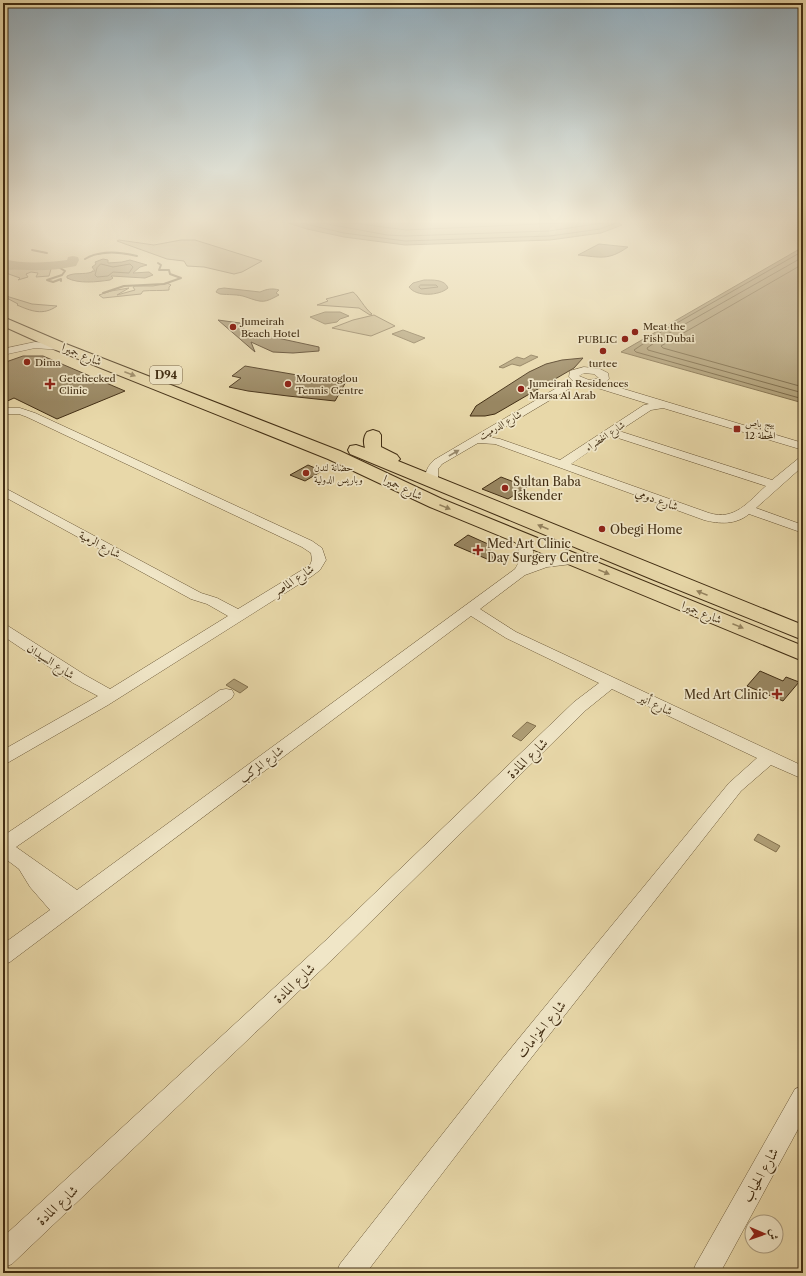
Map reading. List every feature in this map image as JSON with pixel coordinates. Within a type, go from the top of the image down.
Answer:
[{"type":"main road","name":"شارع جميرا","points":[[3,311],[350,455],[436,503],[803,654]]},
{"type":"main road","name":"شارع جميرا","points":[[12,327],[291,437],[424,477],[653,573],[803,633]]},
{"type":"main road","points":[[373,435],[372,445],[376,451],[409,467],[424,477]]},
{"type":"street","points":[[5,351],[22,341],[12,327]]},
{"type":"street","points":[[5,351],[35,345],[61,346]]},
{"type":"street","points":[[668,405],[661,401],[614,387],[603,380],[604,375],[596,371],[584,370],[574,373],[575,379],[646,402],[668,405],[803,447]]},
{"type":"street","name":"شارع الدرميت","points":[[492,437],[569,385],[603,380]]},
{"type":"street","name":"شارع الخضراء","points":[[561,464],[610,432],[646,402]]},
{"type":"street","name":"شارع الماصر","points":[[3,410],[20,411],[31,415],[307,544],[317,551],[319,560],[311,570],[106,698],[3,758]]},
{"type":"street","points":[[610,432],[774,485]]},
{"type":"street","name":"شارع دومي","points":[[476,440],[492,437],[561,464],[710,518],[722,519],[733,518],[747,509],[803,460]]},
{"type":"street","name":"شارع الدرميت","points":[[424,477],[436,464],[476,440]]},
{"type":"street","name":"شارع الرمية","points":[[3,491],[234,618]]},
{"type":"street","points":[[747,509],[803,528]]},
{"type":"street","points":[[520,538],[526,548],[528,556],[520,572]]},
{"type":"street","name":"شارع المركب","points":[[3,956],[520,572],[545,563],[575,560]]},
{"type":"street","name":"شارع أنير","points":[[466,612],[492,628],[510,634],[803,773]]},
{"type":"street","name":"شارع السيدان","points":[[3,629],[78,679],[83,686],[106,698]]},
{"type":"street","name":"شارع المادة","points":[[3,1256],[332,947],[605,680]]},
{"type":"street","points":[[70,905],[32,877],[24,864],[3,846],[226,694]]},
{"type":"street","name":"شارع الحزامات","points":[[349,1273],[505,1073],[763,754]]},
{"type":"street","name":"شارع الحياب","points":[[705,1273],[803,1097]]},
{"type":"shaded area","points":[[167,283],[171,285],[169,290],[143,291],[141,294],[103,298],[99,295],[129,288],[117,295],[135,290],[133,287],[135,286],[153,286]]},
{"type":"shaded area","points":[[353,292],[372,314],[370,315],[359,308],[317,305],[328,301],[326,299]]},
{"type":"shaded area","points":[[3,296],[32,304],[57,306],[47,311],[37,312],[17,305],[18,304]]},
{"type":"shaded area","points":[[374,315],[395,326],[371,336],[332,328],[353,320]]},
{"type":"water","points":[[413,283],[443,283],[448,288],[439,293],[422,294],[412,290],[409,287]]},
{"type":"water","points":[[741,283],[803,283],[803,403],[621,352]]},
{"type":"water","points":[[224,288],[260,292],[274,289],[279,290],[276,293],[279,295],[270,300],[260,301],[243,296],[220,294],[216,292],[218,289]]},
{"type":"water","points":[[325,312],[340,312],[349,316],[340,319],[337,322],[325,324],[310,317]]},
{"type":"water","points":[[403,330],[425,338],[414,343],[392,334]]},
{"type":"water","points":[[531,355],[538,357],[520,366],[512,364],[503,368],[499,367],[517,357],[524,359]]},
{"type":"water","points":[[234,679],[248,687],[240,693],[226,685]]},
{"type":"water","points":[[527,722],[536,726],[521,741],[512,736]]},
{"type":"water","points":[[758,834],[780,846],[776,852],[754,840]]},
{"type":"building","points":[[218,320],[240,323],[244,329],[259,334],[319,347],[319,351],[293,353],[273,352],[251,342],[255,352]]},
{"type":"building","points":[[23,356],[43,356],[125,391],[57,419],[14,398],[3,403],[3,363]]},
{"type":"building","name":"Jumeirah Residences Marsa Al Arab","points":[[583,358],[574,368],[495,414],[470,416],[476,406],[529,372],[546,364],[562,360]]},
{"type":"building","name":"Mouratoglou Tennis Centre","points":[[245,366],[332,381],[332,379],[347,380],[335,401],[248,391],[229,387],[241,378],[232,376]]},
{"type":"building","name":"حضانة لندن وباريس الدولية","points":[[308,465],[322,471],[305,481],[290,475]]},
{"type":"building","name":"Sultan Baba Iskender","points":[[501,477],[527,487],[508,499],[482,489]]},
{"type":"building","name":"Med Art Clinic Day Surgery Centre","points":[[468,535],[488,544],[494,562],[454,545]]},
{"type":"building","name":"Med Art Clinic","points":[[760,671],[783,681],[786,677],[799,682],[783,701],[747,686]]},
{"type":"waterway","points":[[103,293],[124,286],[168,283]]},
{"type":"place","name":"Jumeirah Beach Hotel","points":[[233,327]]},
{"type":"place","name":"Meat the Fish Dubai","points":[[635,332]]},
{"type":"place","name":"PUBLIC","points":[[625,339]]},
{"type":"place","name":"turtee","points":[[603,351]]},
{"type":"place","name":"Dima","points":[[27,362]]},
{"type":"place","name":"Getchecked Clinic","points":[[50,384]]},
{"type":"place","name":"Mouratoglou Tennis Centre","points":[[288,384]]},
{"type":"place","name":"Jumeirah Residences Marsa Al Arab","points":[[521,389]]},
{"type":"place","name":"بيج باص المحطة 12","points":[[737,429]]},
{"type":"place","name":"حضانة لندن وباريس الدولية","points":[[306,473]]},
{"type":"place","name":"Sultan Baba Iskender","points":[[505,488]]},
{"type":"place","name":"Obegi Home","points":[[602,529]]},
{"type":"place","name":"Med Art Clinic Day Surgery Centre","points":[[478,550]]},
{"type":"place","name":"Med Art Clinic","points":[[777,694]]}]
